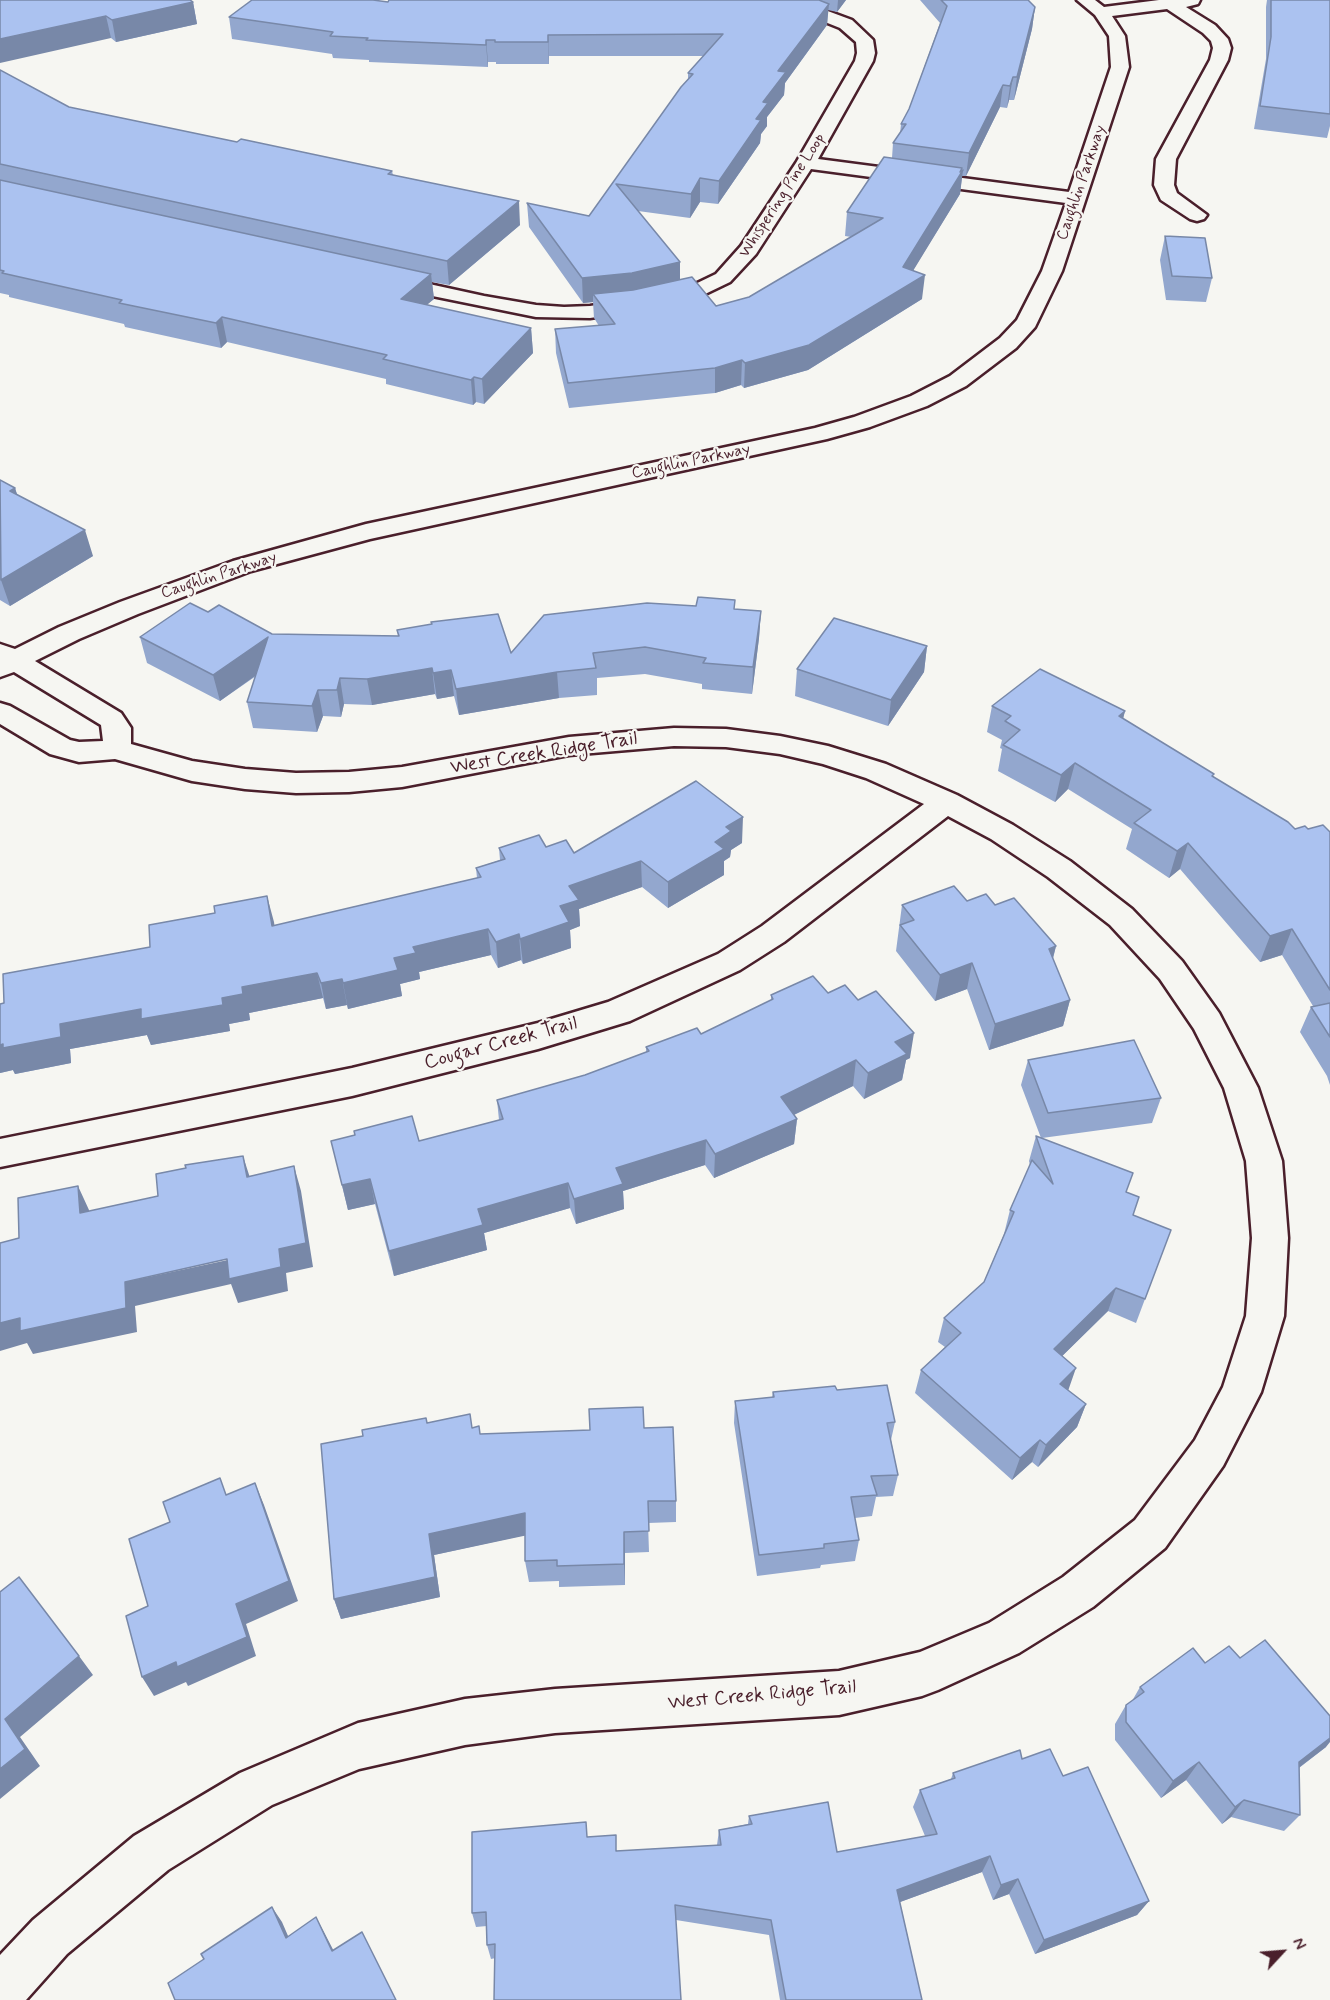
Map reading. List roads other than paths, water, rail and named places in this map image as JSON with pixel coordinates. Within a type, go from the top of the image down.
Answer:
[{"type":"street","points":[[1093,6],[1170,4],[1197,0]]},
{"type":"street","points":[[1170,4],[1209,28],[1219,39],[1221,48],[1219,60],[1166,159],[1164,185],[1168,196],[1197,214]]},
{"type":"street","name":"Whispering Pine Loop","points":[[368,277],[483,302],[564,313],[633,306],[682,295],[716,282],[731,271],[749,250],[806,163],[864,62],[866,45],[859,34],[846,24],[804,10],[762,6]]},
{"type":"street","name":"Caughlin Parkway","points":[[4,660],[185,585],[309,547],[416,521],[819,434],[919,402],[958,381],[986,362],[1027,322],[1052,271],[1120,67],[1117,36],[1093,6]]},
{"type":"street","points":[[806,163],[1077,199]]},
{"type":"street","points":[[4,660],[111,718],[117,728],[117,749]]},
{"type":"street","name":"West Creek Ridge Trail","points":[[0,712],[60,747],[79,752],[117,749],[192,771],[245,779],[328,782],[402,777],[569,746],[674,737],[726,738],[780,745],[828,756],[876,771],[946,802],[1002,832],[1059,869],[1121,917],[1171,970],[1207,1022],[1241,1088],[1264,1161],[1270,1238],[1265,1316],[1241,1392],[1209,1453],[1150,1534],[1078,1592],[1004,1638],[922,1674],[839,1693],[555,1711],[465,1722],[358,1746],[256,1789],[151,1853],[50,1937],[0,1992]]},
{"type":"street","name":"Cougar Creek Trail","points":[[0,1153],[352,1082],[538,1036],[618,1012],[729,962],[773,934],[906,835],[946,802]]}]
